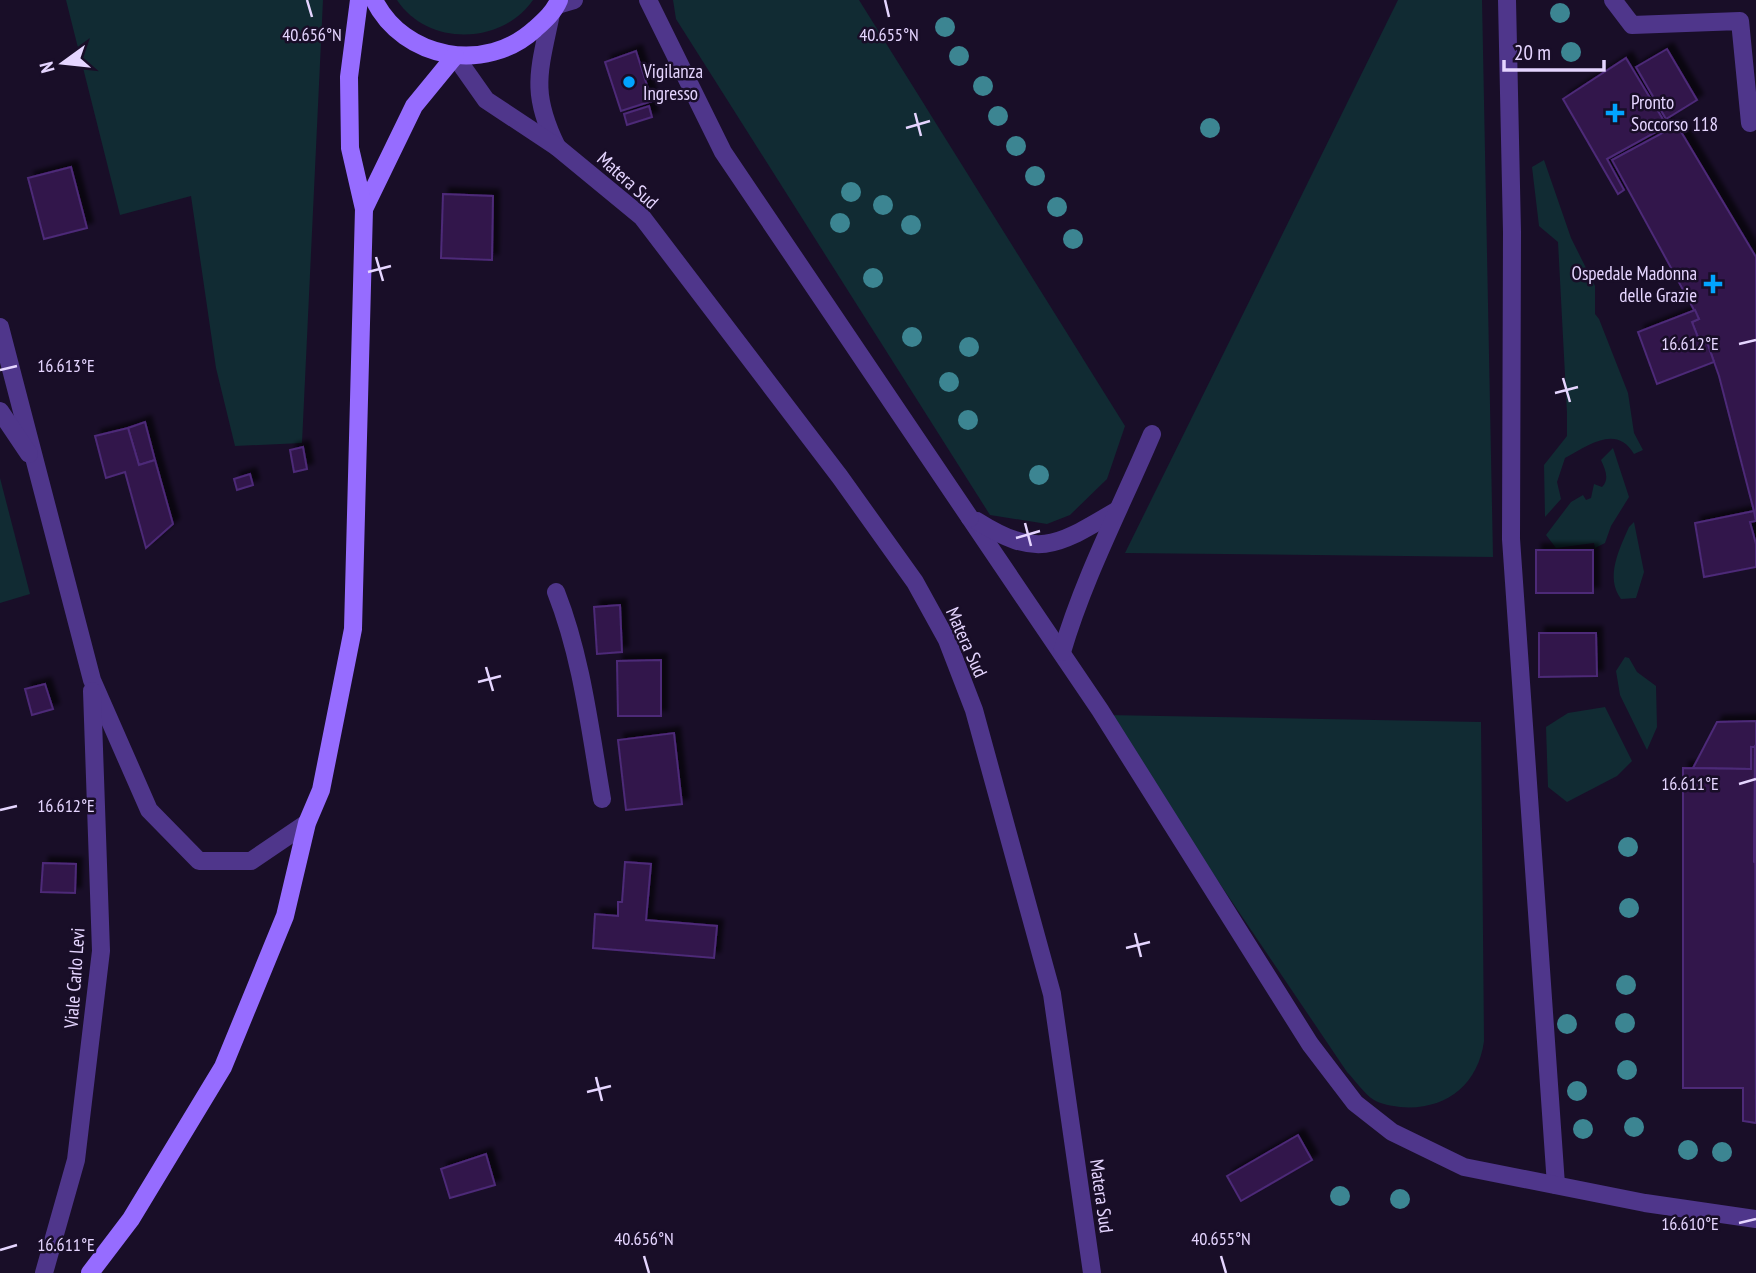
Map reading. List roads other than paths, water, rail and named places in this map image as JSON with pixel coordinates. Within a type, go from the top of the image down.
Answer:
[{"type":"main road","points":[[90,1273],[131,1219],[223,1067],[285,916],[307,823],[321,790],[353,629],[365,209],[350,148],[349,77],[359,0]]},
{"type":"main road","points":[[374,0],[383,18],[426,50],[455,56],[489,55],[521,42],[560,5]]},
{"type":"main road","points":[[365,209],[414,106],[455,56]]},
{"type":"street","points":[[648,0],[723,152],[1062,652],[1310,1044],[1355,1103],[1392,1132],[1464,1167],[1645,1203],[1756,1219]]},
{"type":"street","points":[[1507,0],[1512,232],[1511,539],[1556,1185]]},
{"type":"street","points":[[1613,0],[1632,25],[1740,21],[1750,123]]},
{"type":"street","points":[[558,147],[544,118],[537,82],[560,5]]},
{"type":"street","name":"Matera Sud","points":[[455,56],[486,100],[558,147],[642,217],[840,477],[915,582],[947,640],[974,710],[1052,994],[1092,1273]]},
{"type":"street","name":"Viale Carlo Levi","points":[[0,327],[92,680],[149,810],[199,862],[251,861],[307,823]]},
{"type":"street","points":[[0,411],[39,469]]},
{"type":"street","points":[[1062,652],[1078,598],[1106,542],[1116,511],[1152,434]]},
{"type":"street","points":[[970,517],[998,535],[1024,545],[1049,546],[1116,511]]},
{"type":"street","points":[[556,592],[577,660],[603,799]]},
{"type":"street","name":"Viale Carlo Levi","points":[[44,1273],[76,1160],[101,951],[92,680]]},
{"type":"place","name":"Vigilanza Ingresso","points":[[629,82]]},
{"type":"place","name":"Pronto Soccorso 118","points":[[1615,113]]},
{"type":"place","name":"Ospedale Madonna delle Grazie","points":[[1713,284]]}]
